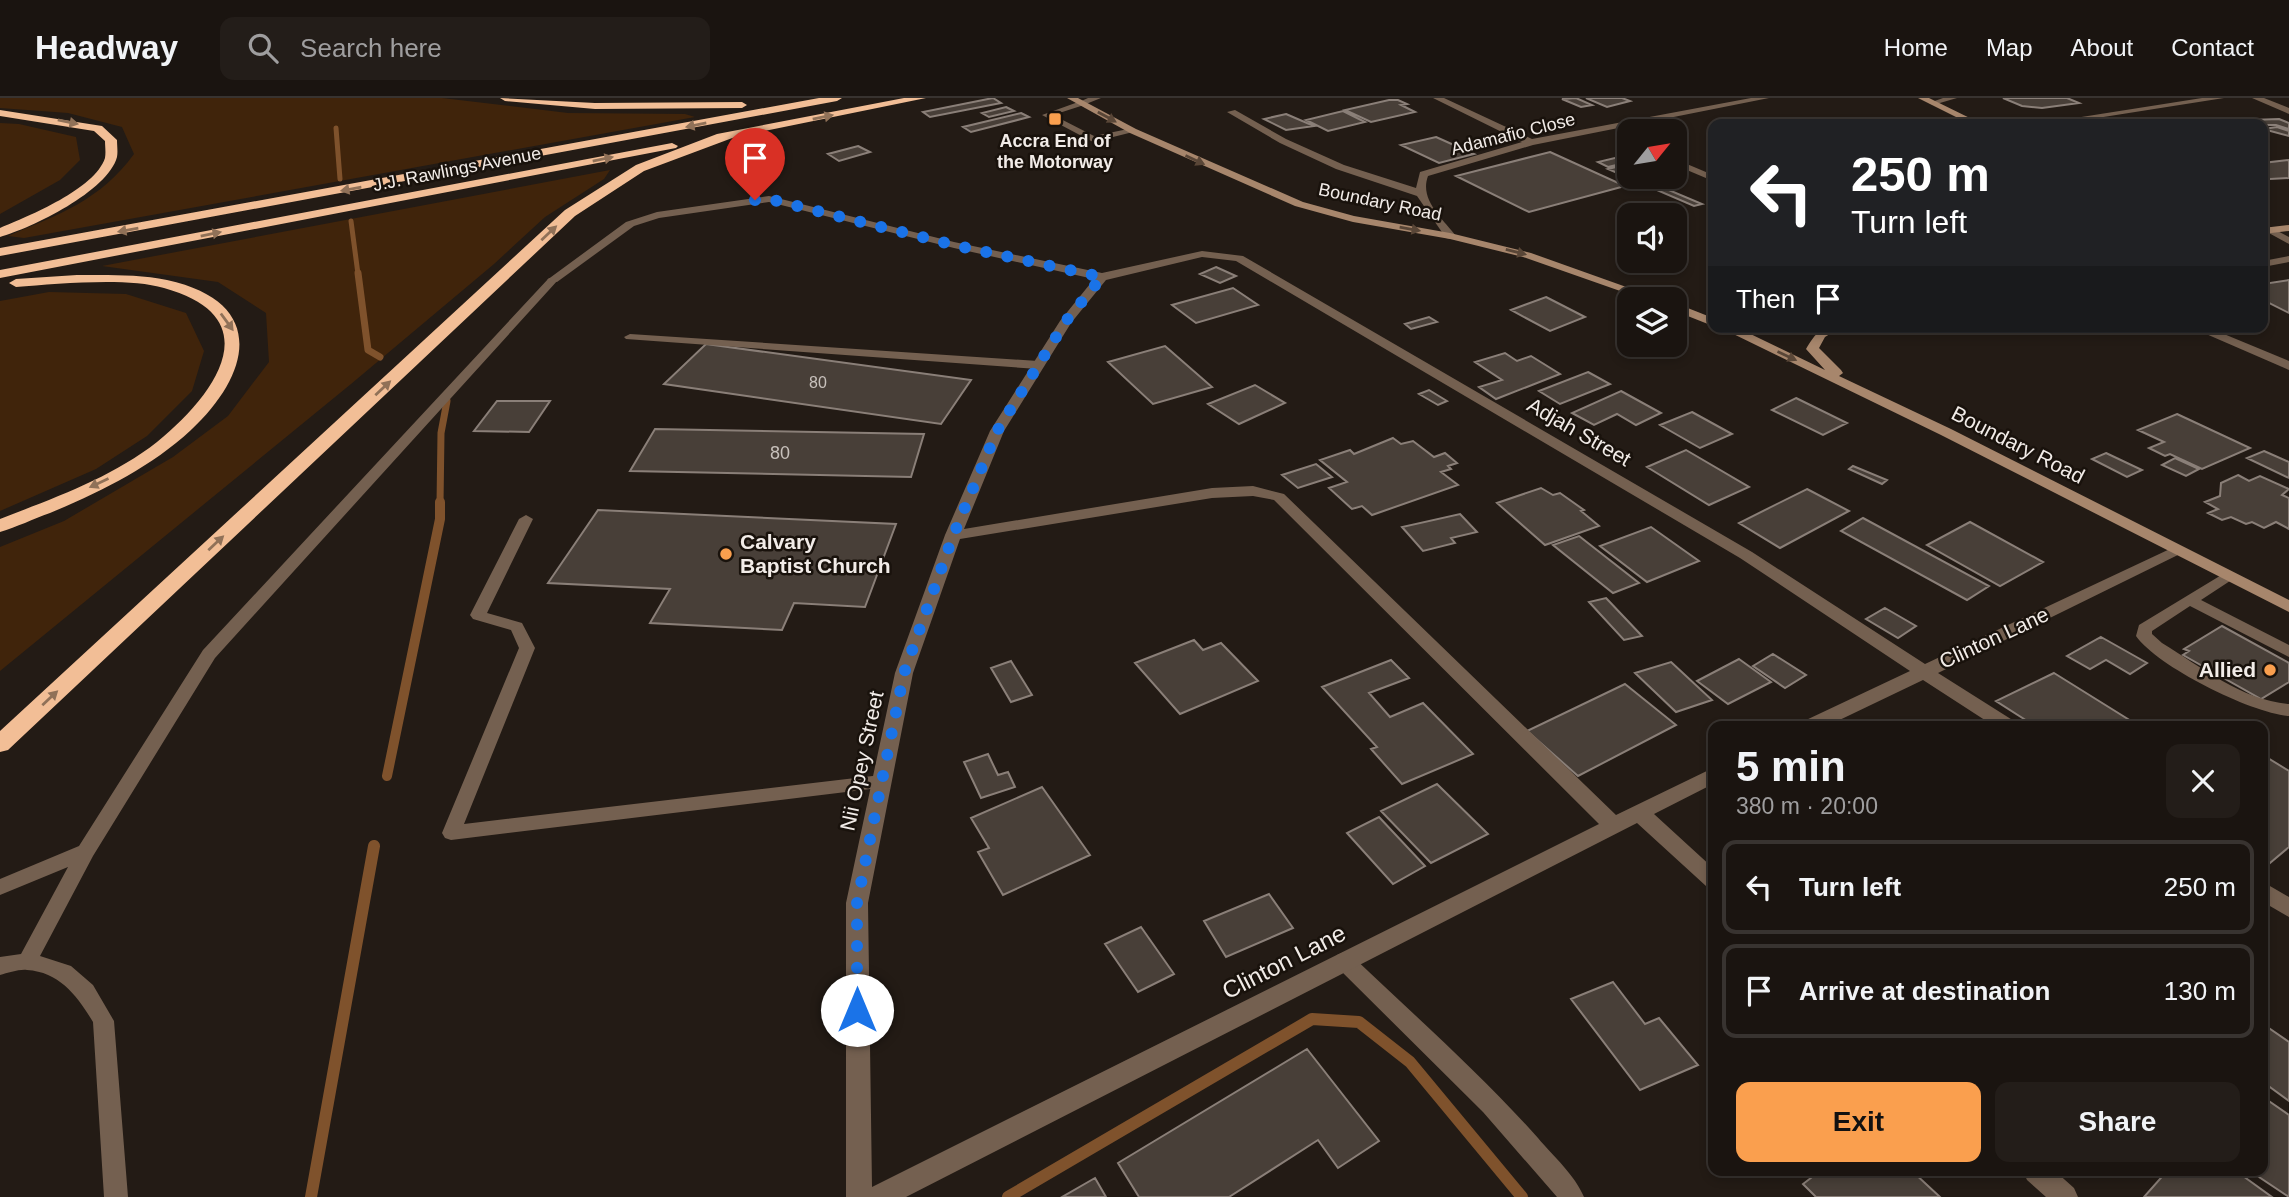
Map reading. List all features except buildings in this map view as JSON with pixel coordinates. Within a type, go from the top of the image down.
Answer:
[{"type":"highway","points":[[505,98],[595,106],[681,107],[836,98]]},
{"type":"highway","name":"J.J. Rawlings Avenue","points":[[0,253],[836,98]]},
{"type":"highway","name":"J.J. Rawlings Avenue","points":[[0,274],[921,98]]},
{"type":"highway","points":[[0,113],[98,128],[111,140],[111,157],[91,184],[41,216],[0,233]]},
{"type":"highway","points":[[0,744],[570,213],[640,169],[732,134]]},
{"type":"highway","points":[[0,284],[86,278],[168,284],[198,296],[219,311],[235,333],[234,356],[219,391],[161,447],[112,477],[0,526]]},
{"type":"main road","name":"Boundary Road","points":[[1071,98],[1133,131],[1242,181],[1321,211],[1450,236],[1527,255],[1619,287]]},
{"type":"main road","points":[[1922,98],[1967,119]]},
{"type":"main road","points":[[2268,230],[2289,228]]},
{"type":"main road","points":[[1687,311],[1708,318]]},
{"type":"main road","name":"Boundary Road","points":[[1739,333],[1862,390],[2289,607]]},
{"type":"main road","points":[[1824,333],[1812,349],[1827,367],[1862,390]]},
{"type":"street","points":[[1082,103],[1097,98]]},
{"type":"street","points":[[1437,98],[1531,142]]},
{"type":"street","name":"Adamafio Close","points":[[1419,193],[1419,183],[1424,174],[1531,142],[1765,98]]},
{"type":"street","points":[[2076,119],[2220,98]]},
{"type":"street","points":[[2256,98],[2289,111]]},
{"type":"street","points":[[1232,112],[1283,141],[1340,167],[1419,193],[1450,236]]},
{"type":"street","points":[[553,280],[630,224],[657,215],[769,199],[954,245],[1102,277]]},
{"type":"street","name":"Adjah Street","points":[[1102,277],[1202,254],[1239,258],[1746,555],[1999,721]]},
{"type":"street","name":"Nii Opey Street","points":[[859,1197],[857,903],[904,673],[953,536],[997,431],[1066,321],[1102,277]]},
{"type":"street","points":[[2210,333],[2289,366]]},
{"type":"street","points":[[953,536],[1212,492],[1253,491],[1279,497],[1613,825]]},
{"type":"street","name":"Clinton Lane","points":[[1821,721],[2178,551]]},
{"type":"street","name":"Clinton Lane","points":[[879,1197],[1708,777]]},
{"type":"street","points":[[1638,812],[1708,875]]},
{"type":"street","points":[[2268,894],[2289,908]]},
{"type":"street","points":[[2042,1176],[2066,1197]]},
{"type":"lane","points":[[1933,103],[1953,98]]},
{"type":"lane","points":[[1082,103],[1046,115],[1093,139],[1133,131]]},
{"type":"lane","points":[[1687,167],[1708,176]]},
{"type":"lane","points":[[2268,231],[2289,241]]},
{"type":"lane","points":[[2268,263],[2289,259]]},
{"type":"lane","points":[[27,961],[86,851],[209,654],[553,280]]},
{"type":"lane","points":[[629,337],[1038,365]]},
{"type":"lane","points":[[526,519],[478,615],[517,627],[527,648],[451,833],[881,782]]},
{"type":"lane","points":[[2228,576],[2144,629],[2144,636],[2156,647],[2251,702],[2276,711],[2289,710]]},
{"type":"lane","points":[[2190,600],[2289,652]]},
{"type":"lane","points":[[0,887],[86,851]]},
{"type":"lane","points":[[0,966],[27,961],[64,972],[86,990],[103,1021],[116,1197]]},
{"type":"lane","points":[[1344,961],[1500,1113],[1540,1155],[1572,1197]]},
{"type":"shaded area","points":[[0,98],[442,98],[568,113],[685,114],[695,117],[24,238],[8,236],[61,213],[93,195],[121,170],[134,154],[122,127],[68,113],[0,108]]},
{"type":"shaded area","points":[[0,123],[19,124],[76,137],[80,160],[60,180],[0,214]]},
{"type":"shaded area","points":[[610,170],[604,179],[545,217],[494,264],[351,384],[0,671],[0,547],[64,521],[173,457],[228,416],[269,362],[266,313],[218,282],[102,266]]},
{"type":"shaded area","points":[[49,292],[126,294],[186,313],[204,351],[192,391],[147,436],[96,469],[0,511],[0,301]]},
{"type":"waterway","points":[[336,128],[340,179]]},
{"type":"waterway","points":[[351,221],[358,274]]},
{"type":"waterway","points":[[358,273],[368,350],[380,357]]},
{"type":"waterway","points":[[440,504],[441,433],[447,401]]},
{"type":"waterway","points":[[387,776],[440,519],[440,504]]},
{"type":"waterway","points":[[311,1197],[374,846]]},
{"type":"waterway","points":[[1008,1197],[1312,1019],[1359,1022],[1410,1062],[1522,1197]]},
{"type":"place","name":"Accra End of the Motorway","points":[[1055,119]]},
{"type":"place","name":"Calvary Baptist Church","points":[[726,554]]},
{"type":"place","name":"Allied","points":[[2270,670]]},
{"type":"route","points":[[755,200],[769,199],[954,245],[1102,277],[1066,321],[997,431],[953,536],[904,673],[857,903],[857,1010]]}]
